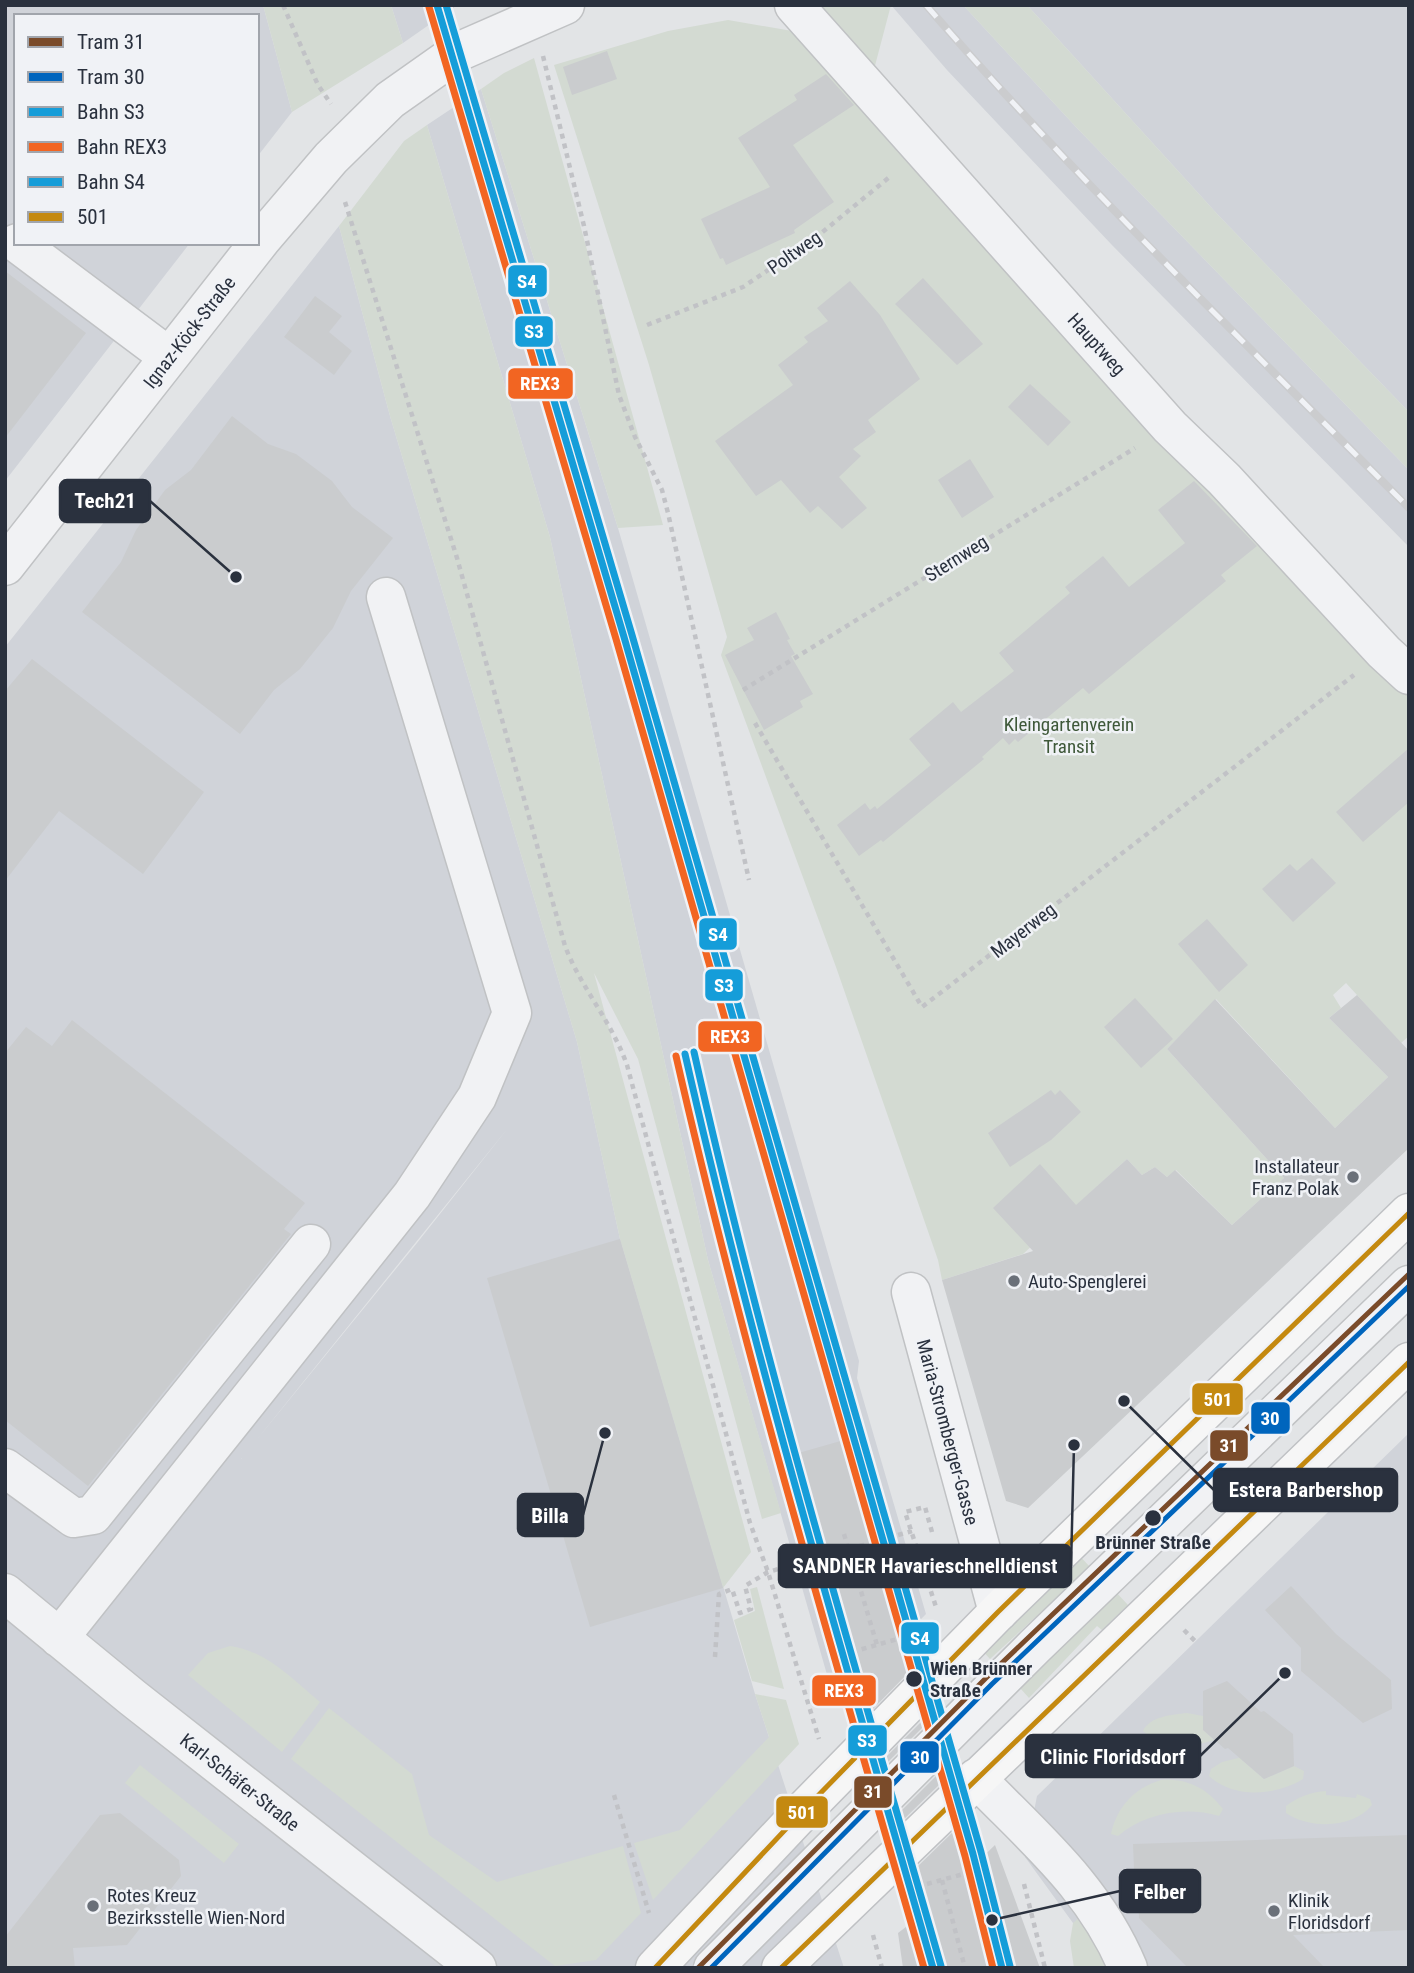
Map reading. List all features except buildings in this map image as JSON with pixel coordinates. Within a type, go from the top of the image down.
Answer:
[{"type":"main road","points":[[655,1968],[833,1780],[998,1612],[1409,1213]]},
{"type":"main road","points":[[781,1968],[1409,1362]]},
{"type":"street","name":"Hauptweg","points":[[794,5],[1170,427],[1224,479],[1396,663]]},
{"type":"street","name":"Ignaz-Köck-Straße","points":[[259,243],[342,147],[390,100],[458,52],[549,12]]},
{"type":"street","points":[[20,245],[169,357]]},
{"type":"street","name":"Ignaz-Köck-Straße","points":[[5,566],[257,245]]},
{"type":"street","points":[[59,1637],[412,1195],[477,1097],[512,1013],[386,597]]},
{"type":"street","points":[[5,1468],[74,1518],[93,1515],[311,1244]]},
{"type":"street","points":[[713,1968],[1035,1646],[1409,1286]]},
{"type":"street","name":"Maria-Stromberger-Gasse","points":[[911,1292],[998,1612]]},
{"type":"street","name":"Karl-Schäfer-Straße","points":[[5,1593],[379,1893],[477,1968]]},
{"type":"street","points":[[976,1779],[1083,1889],[1108,1926],[1128,1968]]},
{"type":"path","points":[[283,5],[342,147],[565,946],[613,1032],[627,1065],[750,1523],[833,1780]]},
{"type":"path","points":[[549,12],[584,226],[619,395],[635,437],[662,490],[749,880]]},
{"type":"path","name":"Poltweg","points":[[647,325],[743,287],[814,239],[924,150]]},
{"type":"path","name":"Sternweg","points":[[743,690],[1170,427]]},
{"type":"path","name":"Mayerweg","points":[[755,723],[922,1007],[1396,663]]},
{"type":"path","points":[[925,1507],[905,1512],[936,1608]]},
{"type":"path","points":[[715,1657],[719,1594],[732,1589],[740,1613],[751,1609],[745,1586],[768,1572],[912,1531]]},
{"type":"path","points":[[844,1534],[877,1645]]},
{"type":"path","points":[[1183,1630],[1195,1641]]},
{"type":"path","points":[[852,1652],[901,1639]]},
{"type":"path","points":[[614,1795],[649,1913]]},
{"type":"path","points":[[919,1886],[967,1873]]},
{"type":"path","points":[[942,1880],[965,1968]]},
{"type":"path","points":[[871,1927],[882,1968]]},
{"type":"shaded area","points":[[5,5],[263,5],[292,112],[259,154],[259,14],[14,14],[14,245],[188,245],[5,481]]},
{"type":"shaded area","points":[[391,5],[456,5],[456,6],[403,43]]},
{"type":"shaded area","points":[[891,5],[963,5],[1076,127],[1409,470],[1409,547],[1111,244],[947,70]]},
{"type":"shaded area","points":[[1027,5],[1409,5],[1409,412],[1219,216]]},
{"type":"shaded area","points":[[481,89],[618,528],[859,1361],[857,1378],[926,1614],[836,1706],[708,1260],[550,537],[427,125]]},
{"type":"shaded area","points":[[339,226],[390,416],[577,1042],[620,1239],[755,1694],[844,1968],[5,1968],[5,647]],"holes":[[[508,1128],[417,1243],[241,1459]]]},
{"type":"shaded area","points":[[1409,1433],[1409,1968],[1083,1968],[1073,1923],[1025,1857],[1037,1796]]},
{"type":"green space","points":[[263,5],[391,5],[403,43],[292,112]]},
{"type":"green space","points":[[813,5],[891,5],[872,77]]},
{"type":"green space","points":[[963,5],[1027,5],[1219,216],[1409,412],[1409,470],[1076,127]]},
{"type":"green space","name":"Kleingartenverein Transit","points":[[728,20],[798,32],[1409,656],[1409,1036],[1401,1043],[1346,983],[1333,995],[1341,1008],[1329,1018],[1388,1077],[1335,1128],[1216,999],[1167,1049],[1284,1178],[1232,1225],[1176,1170],[1167,1177],[1155,1167],[1142,1175],[1127,1159],[1023,1254],[942,1280],[938,1260],[836,967],[721,655],[727,637],[649,365],[554,65],[668,31]]},
{"type":"green space","points":[[534,58],[663,525],[618,528],[481,89],[504,73]]},
{"type":"green space","points":[[427,125],[550,537],[708,1260],[781,1513],[762,1519],[638,1059],[594,973],[751,1552],[723,1588],[620,1239],[577,1042],[390,416],[339,226],[404,141]]},
{"type":"green space","points":[[1077,1553],[1090,1567],[990,1659],[979,1647]]},
{"type":"green space","points":[[757,1587],[784,1689],[752,1681],[734,1620],[755,1611],[750,1589]]},
{"type":"green space","points":[[1115,1591],[1128,1605],[1102,1630],[1097,1626],[1029,1698],[1020,1688]]},
{"type":"green space","points":[[230,1646],[267,1660],[320,1702],[282,1752],[188,1675],[208,1653]]},
{"type":"green space","points":[[755,1694],[786,1700],[799,1744],[653,1900],[634,1843],[680,1830],[769,1737]]},
{"type":"green space","points":[[329,1708],[412,1774],[429,1835],[497,1882],[623,1846],[641,1913],[596,1960],[555,1966],[291,1759]]},
{"type":"green space","points":[[1187,1713],[1203,1716],[1203,1730],[1214,1740],[1177,1746],[1159,1742],[1143,1731],[1156,1719]]},
{"type":"green space","points":[[1242,1757],[1242,1760],[1264,1779],[1294,1766],[1304,1771],[1303,1779],[1268,1792],[1242,1792],[1230,1789],[1209,1776],[1211,1769],[1222,1762]]},
{"type":"green space","points":[[140,1765],[239,1844],[224,1863],[125,1783]]},
{"type":"green space","points":[[1161,1780],[1196,1786],[1210,1795],[1223,1809],[1219,1816],[1193,1812],[1166,1814],[1140,1822],[1118,1836],[1111,1834],[1122,1807],[1128,1800],[1143,1788]]},
{"type":"green space","points":[[1326,1791],[1326,1795],[1356,1798],[1357,1794],[1370,1799],[1372,1805],[1354,1819],[1330,1824],[1306,1822],[1286,1813],[1286,1806],[1295,1800]]},
{"type":"green space","points":[[1080,1917],[1141,1968],[1074,1968],[1070,1941],[1073,1923]]},
{"type":"railway","points":[[926,5],[1102,198],[1409,508]]},
{"type":"tram line","name":"31","points":[[698,1968],[986,1678],[1409,1274]]},
{"type":"tram line","name":"30","points":[[711,1968],[992,1684],[1409,1286]]},
{"type":"rail line","name":"S3","points":[[437,5],[624,637],[973,1854],[1002,1968]]},
{"type":"rail line","name":"S4","points":[[446,5],[632,635],[981,1852],[1010,1966]]},
{"type":"rail line","name":"REX3","points":[[429,7],[616,639],[965,1856],[993,1968]]},
{"type":"rail line","name":"S4","points":[[694,1052],[749,1282],[941,1966]]},
{"type":"rail line","name":"S3","points":[[685,1054],[771,1398],[933,1968]]},
{"type":"rail line","name":"REX3","points":[[676,1056],[762,1400],[924,1968]]},
{"type":"transit line","name":"501","points":[[655,1968],[800,1814],[998,1612],[1409,1213]]},
{"type":"transit line","name":"501","points":[[781,1968],[1409,1362]]},
{"type":"place","name":"Tech21","points":[[236,577]]},
{"type":"place","name":"Installateur Franz Polak","points":[[1353,1177]]},
{"type":"place","name":"Auto-Spenglerei","points":[[1014,1281]]},
{"type":"place","name":"Estera Barbershop","points":[[1124,1401]]},
{"type":"place","name":"Billa","points":[[605,1433]]},
{"type":"place","name":"SANDNER Havarieschnelldienst","points":[[1074,1445]]},
{"type":"place","name":"Brünner Straße","points":[[1153,1518]]},
{"type":"place","name":"Clinic Floridsdorf","points":[[1285,1673]]},
{"type":"place","name":"Wien Brünner Straße","points":[[914,1679]]},
{"type":"place","name":"Rotes Kreuz Bezirksstelle Wien-Nord","points":[[93,1906]]},
{"type":"place","name":"Klinik Floridsdorf","points":[[1274,1911]]},
{"type":"place","name":"Felber","points":[[992,1920]]}]
